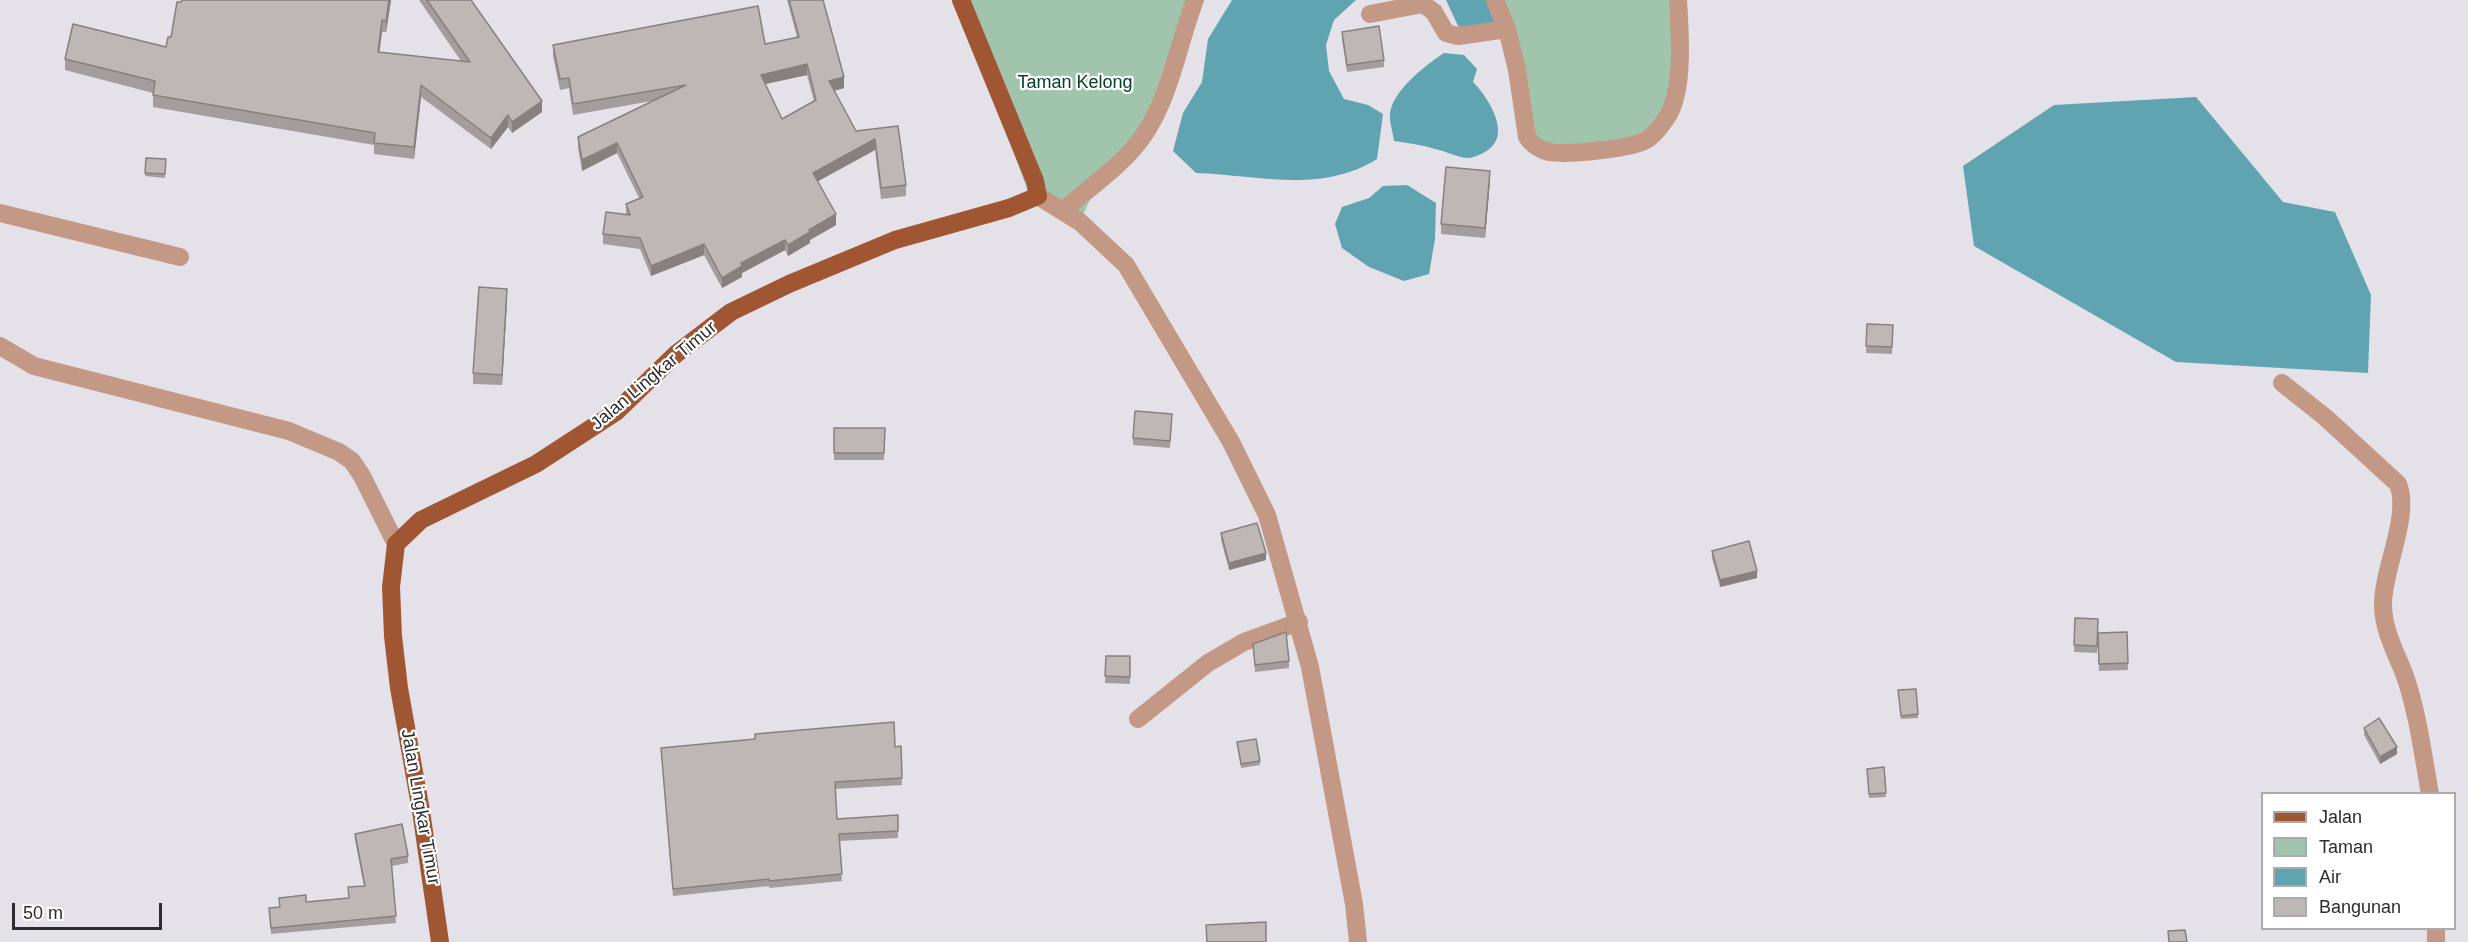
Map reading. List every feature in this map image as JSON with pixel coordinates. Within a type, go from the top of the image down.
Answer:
[{"type":"main road","points":[[961,0],[1035,181],[1038,196]]},
{"type":"main road","name":"Jalan Lingkar Timur","points":[[440,942],[421,811],[399,688],[393,636],[391,586],[396,544],[421,520],[536,464],[616,412],[676,354],[731,312],[789,284],[895,240],[1009,208],[1038,196]]},
{"type":"street","points":[[1064,211],[1133,149],[1147,130],[1172,72],[1195,0]]},
{"type":"street","points":[[1495,0],[1507,29],[1517,70],[1521,111],[1527,137],[1532,146],[1549,152],[1572,153],[1634,145],[1648,139],[1661,125],[1670,112],[1676,93],[1679,49],[1678,0]]},
{"type":"street","points":[[1370,14],[1423,4],[1434,12],[1446,33],[1458,36],[1507,29]]},
{"type":"street","points":[[1038,196],[1080,222],[1126,265],[1231,442],[1267,515],[1310,667],[1352,893],[1358,942]]},
{"type":"street","points":[[0,213],[180,257]]},
{"type":"street","points":[[0,346],[34,366],[289,431],[339,452],[352,461],[362,476],[396,544]]},
{"type":"street","points":[[2282,383],[2342,432],[2398,484],[2400,517],[2383,590],[2384,621],[2405,677],[2420,738],[2430,792]]},
{"type":"street","points":[[1138,719],[1208,663],[1244,642],[1299,622]]},
{"type":"green space","name":"Taman Kelong","points":[[958,0],[1195,0],[1133,149],[1099,179],[1080,222],[1031,200]]},
{"type":"green space","points":[[1495,0],[1678,0],[1676,93],[1634,145],[1572,153],[1527,137]]},
{"type":"water","points":[[1232,0],[1356,0],[1334,20],[1326,45],[1329,71],[1344,99],[1368,105],[1383,114],[1377,159],[1356,170],[1334,176],[1289,180],[1196,173],[1173,151],[1183,113],[1202,82],[1208,39]]},
{"type":"water","points":[[1446,0],[1491,0],[1499,27],[1468,29],[1458,26]]},
{"type":"water","points":[[1444,53],[1464,55],[1477,69],[1473,82],[1491,106],[1498,125],[1495,143],[1478,156],[1467,158],[1425,146],[1394,141],[1390,113],[1397,95],[1420,71]]},
{"type":"water","points":[[2196,97],[2283,202],[2335,212],[2371,295],[2368,373],[2176,362],[1974,246],[1963,166],[2054,105]]},
{"type":"water","points":[[1407,185],[1436,203],[1435,239],[1429,274],[1404,281],[1369,267],[1342,248],[1335,224],[1342,207],[1369,198],[1383,186]]},
{"type":"building","points":[[182,0],[389,0],[386,21],[382,20],[378,52],[470,62],[427,0],[471,0],[542,101],[512,122],[508,115],[491,138],[421,85],[414,147],[374,143],[375,133],[153,95],[155,81],[65,59],[73,24],[166,47],[168,37],[171,37],[177,2]]},
{"type":"building","points":[[789,0],[823,0],[844,77],[829,81],[856,131],[898,126],[906,185],[881,188],[875,139],[813,173],[836,214],[788,245],[785,240],[741,263],[742,266],[722,278],[704,244],[651,266],[640,238],[603,234],[606,212],[630,215],[626,204],[643,197],[617,143],[582,160],[578,137],[686,85],[573,104],[569,78],[560,79],[553,45],[758,6],[765,44],[799,37]],"holes":[[[807,64],[816,100],[782,119],[761,75]]]},
{"type":"building","points":[[1379,26],[1384,60],[1347,65],[1342,32]]},
{"type":"building","points":[[146,158],[166,159],[165,174],[145,173]]},
{"type":"building","points":[[1446,167],[1490,171],[1485,228],[1441,224]]},
{"type":"building","points":[[479,287],[507,289],[502,375],[473,373]]},
{"type":"building","points":[[1867,324],[1893,325],[1892,347],[1866,346]]},
{"type":"building","points":[[1135,411],[1172,414],[1170,441],[1133,438]]},
{"type":"building","points":[[834,428],[885,428],[884,453],[834,453]]},
{"type":"building","points":[[1257,523],[1266,553],[1229,563],[1221,533]]},
{"type":"building","points":[[1749,541],[1757,571],[1720,580],[1712,551]]},
{"type":"building","points":[[2075,618],[2098,619],[2097,646],[2074,645]]},
{"type":"building","points":[[1286,632],[1289,661],[1255,665],[1253,644]]},
{"type":"building","points":[[2127,632],[2128,663],[2099,664],[2098,633]]},
{"type":"building","points":[[1106,656],[1130,656],[1130,677],[1105,676]]},
{"type":"building","points":[[1916,689],[1918,714],[1901,716],[1898,690]]},
{"type":"building","points":[[2379,718],[2397,747],[2380,757],[2364,728]]},
{"type":"building","points":[[894,722],[895,747],[901,746],[902,778],[835,782],[837,819],[898,815],[898,831],[839,834],[842,874],[673,889],[661,748],[755,739],[755,734]]},
{"type":"building","points":[[1256,739],[1260,761],[1241,764],[1237,742]]},
{"type":"building","points":[[1884,767],[1886,793],[1869,794],[1867,769]]},
{"type":"building","points":[[402,824],[408,856],[391,859],[396,916],[271,928],[269,908],[280,907],[279,898],[306,895],[306,902],[349,898],[348,887],[365,886],[355,834]]},
{"type":"building","points":[[1266,922],[1266,942],[1207,942],[1206,925]]},
{"type":"building","points":[[2185,930],[2187,942],[2169,942],[2168,931]]}]
